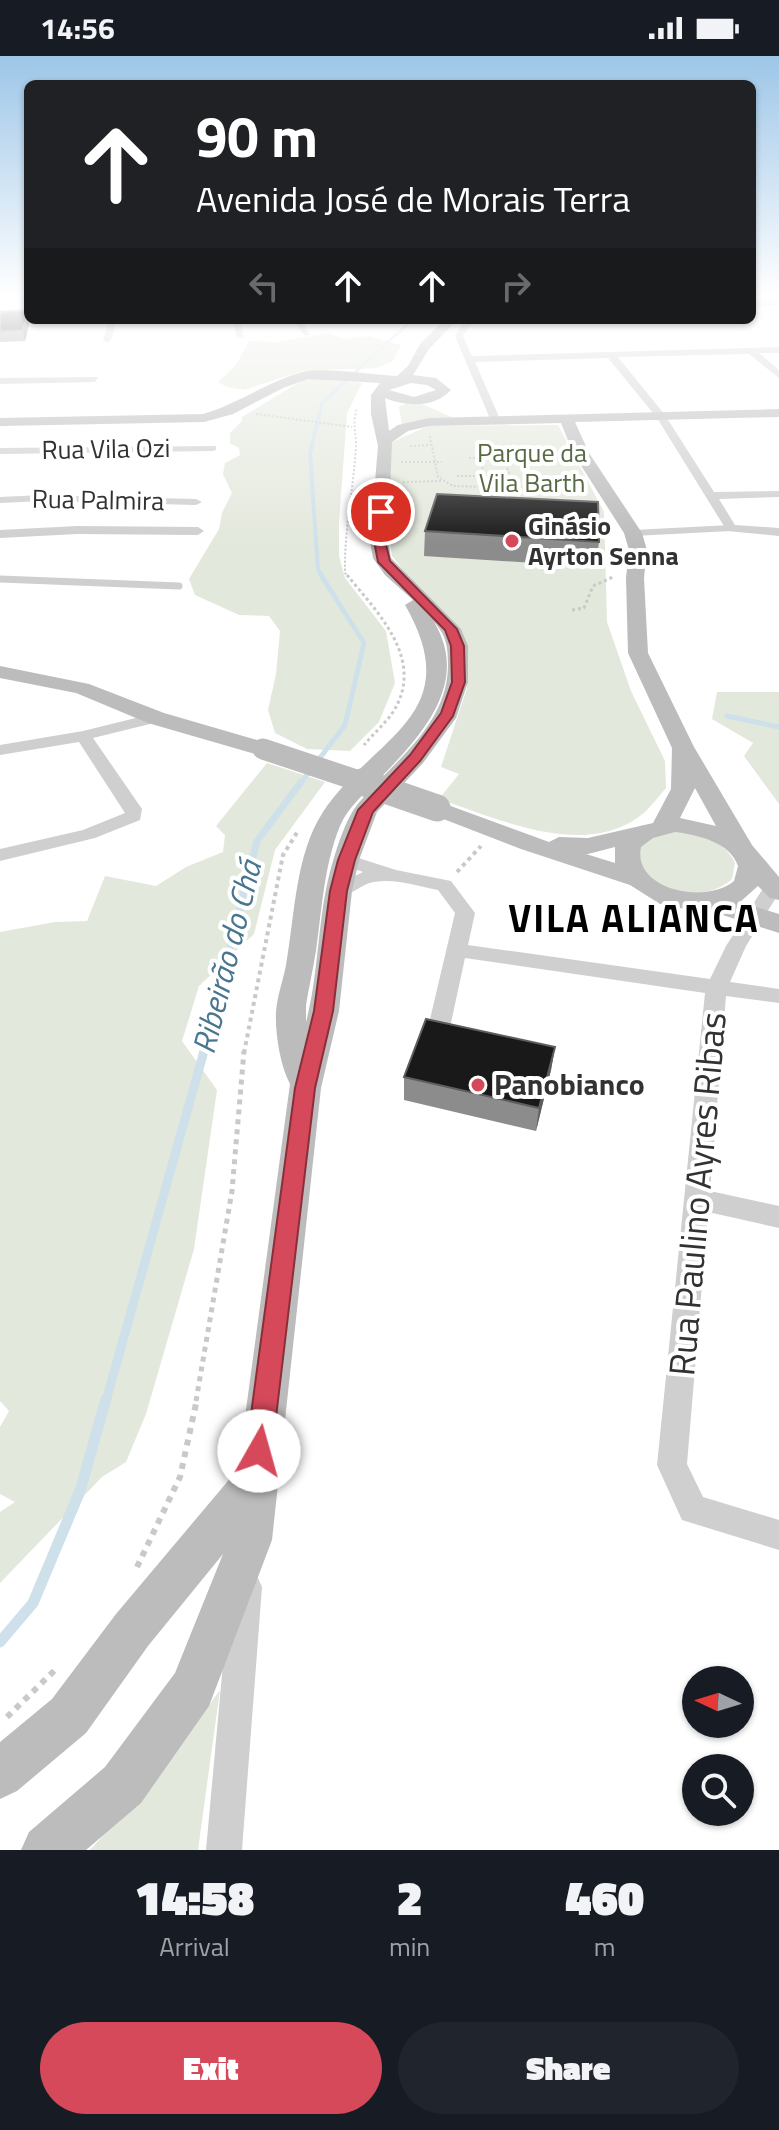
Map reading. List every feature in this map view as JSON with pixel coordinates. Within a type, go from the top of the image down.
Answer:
[{"type":"main road","points":[[0,422],[204,418],[242,405],[292,379],[325,377]]},
{"type":"main road","points":[[339,377],[374,384],[421,380],[441,388]]},
{"type":"main road","points":[[374,384],[404,377]]},
{"type":"main road","points":[[435,377],[441,388],[442,409]]},
{"type":"main road","points":[[374,384],[386,395],[412,399],[470,420]]},
{"type":"main road","points":[[47,1850],[123,1785],[192,1689],[250,1540],[305,1088],[324,1011],[339,891],[346,860],[366,810],[415,758],[448,713],[458,682],[458,646],[451,629],[387,567],[380,548],[385,462],[378,395],[374,384]]},
{"type":"main road","points":[[378,414],[412,399],[431,398],[441,388]]},
{"type":"main road","points":[[384,441],[415,424],[470,420],[779,413]]},
{"type":"main road","points":[[0,672],[82,688],[156,718],[263,749],[634,878],[669,898],[712,902],[731,896],[744,887],[751,875],[745,856],[683,747],[638,653],[635,573],[638,550],[633,533],[581,453],[566,419]]},
{"type":"main road","points":[[305,1088],[291,1018],[319,856],[328,825],[343,801],[410,733],[428,706],[436,684],[438,650],[426,622],[413,604],[407,586]]},
{"type":"main road","points":[[634,878],[626,865],[625,852],[631,841],[653,829],[683,789],[683,747]]},
{"type":"main road","points":[[530,844],[588,846],[653,829],[694,826],[713,831],[745,856],[776,890]]},
{"type":"main road","points":[[712,902],[766,921]]},
{"type":"main road","points":[[0,1774],[69,1716],[132,1630],[255,1481]]},
{"type":"street","points":[[476,377],[495,419]]},
{"type":"street","points":[[629,377],[661,417],[731,528],[779,532]]},
{"type":"street","points":[[0,381],[95,379],[87,394]]},
{"type":"street","name":"Rua Vila Ozi","points":[[0,451],[212,448]]},
{"type":"street","points":[[712,496],[779,494]]},
{"type":"street","name":"Rua Palmira","points":[[0,500],[42,498],[196,502]]},
{"type":"street","points":[[0,534],[77,530],[198,531]]},
{"type":"street","points":[[0,750],[83,736],[156,718]]},
{"type":"street","points":[[0,855],[89,834],[134,816],[133,809],[83,736]]},
{"type":"street","points":[[346,860],[393,875],[444,885],[465,913],[438,1032]]},
{"type":"street","points":[[339,891],[368,876],[393,875]]},
{"type":"street","name":"Rua Paulino Ayres Ribas","points":[[776,890],[766,921],[716,989],[672,1465],[693,1509],[779,1535]]},
{"type":"street","points":[[457,950],[779,996]]},
{"type":"street","points":[[697,1199],[779,1217]]},
{"type":"street","points":[[224,1850],[250,1540]]},
{"type":"lane","points":[[633,533],[731,528]]},
{"type":"lane","points":[[0,579],[179,586]]},
{"type":"path","points":[[358,753],[394,710],[405,675],[394,632],[345,573],[344,535],[356,442],[352,427],[360,397],[374,384]]},
{"type":"path","points":[[242,405],[262,417],[352,427]]},
{"type":"path","points":[[430,438],[441,481]]},
{"type":"path","points":[[384,483],[441,481],[459,487],[487,487],[487,476],[478,450]]},
{"type":"path","points":[[488,458],[496,451],[517,454],[581,453]]},
{"type":"path","points":[[506,464],[517,489],[532,489],[531,479],[517,454]]},
{"type":"path","points":[[469,458],[488,458],[506,464],[521,458]]},
{"type":"path","points":[[385,462],[442,462]]},
{"type":"path","points":[[456,471],[459,487]]},
{"type":"path","points":[[457,476],[510,476]]},
{"type":"path","points":[[531,479],[600,478]]},
{"type":"path","points":[[572,610],[584,608],[589,590],[598,580],[635,573]]},
{"type":"path","points":[[135,1571],[180,1477],[201,1379],[232,1191],[244,1047],[283,855],[305,819]]},
{"type":"path","points":[[0,1725],[62,1664]]},
{"type":"green space","points":[[224,377],[285,377],[244,390],[218,382]]},
{"type":"green space","points":[[306,378],[362,383],[347,413],[339,556],[345,578],[386,631],[395,683],[379,722],[350,751],[307,749],[275,733],[268,710],[276,674],[280,631],[269,616],[239,615],[195,595],[189,579],[219,529],[222,513],[232,493],[223,474],[225,463],[240,455],[239,448],[230,443],[230,433],[242,417]]},
{"type":"green space","points":[[409,402],[422,404],[456,419],[402,425],[399,407]]},
{"type":"green space","name":"Parque da Vila Barth","points":[[558,425],[604,512],[607,622],[631,691],[665,761],[666,788],[646,811],[623,826],[598,833],[571,835],[516,825],[439,799],[459,774],[441,767],[467,688],[467,653],[392,556],[385,505],[390,443],[428,426]]},
{"type":"green space","points":[[717,692],[779,692],[779,804],[744,756],[753,743],[712,719]]},
{"type":"green space","points":[[267,763],[325,782],[275,850],[254,934],[199,986],[182,1041],[217,1090],[194,1249],[146,1414],[126,1462],[102,1477],[0,1583],[0,1512],[15,1502],[0,1494],[0,1427],[9,1411],[0,1401],[0,932],[55,922],[87,921],[105,876],[156,886],[186,867],[223,852],[225,835],[216,826]]},
{"type":"green space","points":[[665,831],[696,835],[723,847],[735,863],[732,879],[715,889],[694,893],[673,891],[654,883],[634,851],[638,844]]},
{"type":"green space","points":[[220,1690],[198,1850],[90,1850],[162,1770]]},
{"type":"building","points":[[437,494],[598,502],[599,542],[425,531]]},
{"type":"building","name":"Panobianco","points":[[426,1019],[555,1047],[539,1108],[404,1077]]},
{"type":"waterway","name":"Ribeirão do Chá","points":[[319,417],[322,403],[350,377]]},
{"type":"waterway","name":"Ribeirão do Chá","points":[[319,415],[310,453],[318,570],[323,577]]},
{"type":"waterway","name":"Ribeirão do Chá","points":[[300,784],[345,725],[364,643],[321,575]]},
{"type":"waterway","points":[[727,716],[779,727]]},
{"type":"waterway","name":"Ribeirão do Chá","points":[[203,1053],[257,841],[301,782]]},
{"type":"waterway","name":"Ribeirão do Chá","points":[[106,1401],[204,1051]]},
{"type":"waterway","name":"Ribeirão do Chá","points":[[0,1642],[33,1603],[80,1491],[106,1399]]},
{"type":"place","name":"Ginásio Ayrton Senna","points":[[512,541]]},
{"type":"place","name":"Panobianco","points":[[478,1085]]},
{"type":"district","name":"VILA ALIANCA","points":[[634,919]]},
{"type":"route","points":[[259,1451],[305,1088],[324,1011],[339,891],[346,860],[366,810],[415,758],[448,713],[458,682],[458,646],[451,629],[384,562],[379,541],[381,512]]}]
